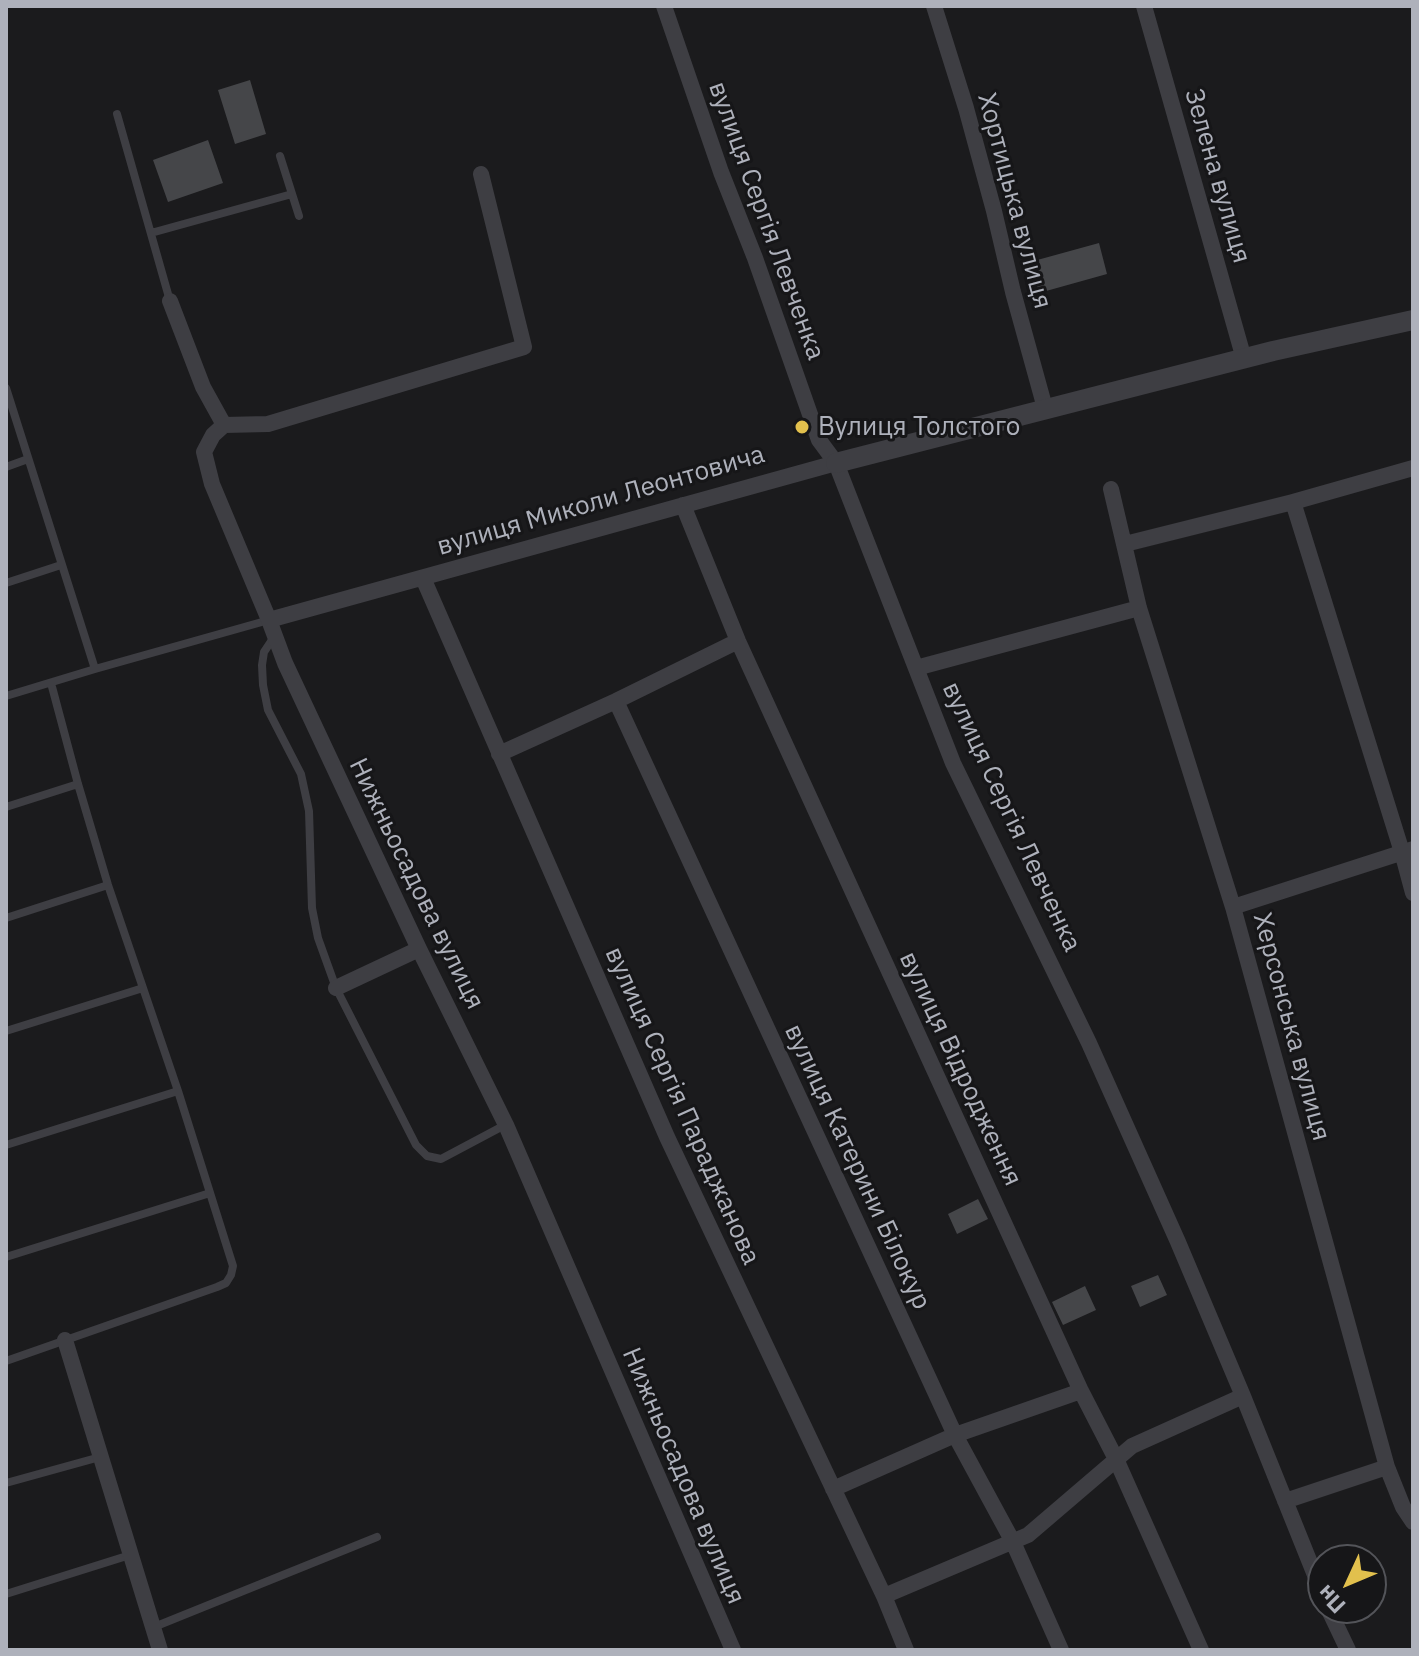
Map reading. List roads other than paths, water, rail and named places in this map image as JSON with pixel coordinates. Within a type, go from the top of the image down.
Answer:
[{"type":"street","name":"вулиця Сергія Левченка","points":[[664,6],[819,440],[836,463],[953,763],[1089,1043],[1178,1242],[1307,1555]]},
{"type":"street","name":"Хортицька вулиця","points":[[934,6],[966,108],[1045,408]]},
{"type":"street","name":"Зелена вулиця","points":[[1144,6],[1244,359]]},
{"type":"street","points":[[170,301],[203,387],[224,425],[268,424],[524,347],[481,174]]},
{"type":"street","name":"вулиця Миколи Леонтовича","points":[[272,628],[423,578],[836,463],[1045,408],[1413,320]]},
{"type":"street","name":"Нижньосадова вулиця","points":[[224,425],[213,435],[204,452],[212,484],[285,663],[419,949],[506,1125],[733,1650]]},
{"type":"street","points":[[1125,544],[1413,468]]},
{"type":"street","name":"Херсонська вулиця","points":[[1111,489],[1139,608],[1233,907],[1387,1467],[1403,1507],[1413,1522]]},
{"type":"street","points":[[1293,502],[1408,850],[1413,893]]},
{"type":"street","name":"вулиця Відродження","points":[[683,505],[738,641],[1081,1391],[1116,1459],[1201,1650]]},
{"type":"street","name":"вулиця Сергія Параджанова","points":[[423,578],[667,1137],[884,1596],[906,1650]]},
{"type":"street","points":[[916,668],[1139,608]]},
{"type":"street","points":[[499,754],[738,641]]},
{"type":"street","name":"вулиця Катерини Білокур","points":[[616,701],[955,1435],[1013,1542],[1061,1650]]},
{"type":"street","points":[[1233,907],[1408,850]]},
{"type":"street","points":[[336,988],[419,949]]},
{"type":"street","points":[[65,1340],[160,1650]]},
{"type":"street","points":[[833,1489],[955,1435],[1081,1391]]},
{"type":"street","points":[[884,1596],[1028,1535],[1132,1446],[1243,1396]]},
{"type":"street","points":[[1285,1501],[1387,1467]]},
{"type":"street","points":[[1336,1624],[1348,1650]]},
{"type":"lane","points":[[117,114],[170,301]]},
{"type":"lane","points":[[280,156],[299,216]]},
{"type":"lane","points":[[151,233],[292,194]]},
{"type":"lane","points":[[6,388],[95,669]]},
{"type":"lane","points":[[6,467],[28,459]]},
{"type":"lane","points":[[6,583],[61,565]]},
{"type":"lane","points":[[6,696],[95,669],[272,628]]},
{"type":"lane","points":[[272,628],[264,652],[263,685],[268,710],[301,774],[309,811],[312,908],[318,938],[336,988],[416,1145],[427,1156],[441,1159],[506,1125]]},
{"type":"lane","points":[[6,1361],[226,1283],[233,1266],[108,885],[51,683]]},
{"type":"lane","points":[[6,807],[78,784]]},
{"type":"lane","points":[[6,918],[108,885]]},
{"type":"lane","points":[[6,1031],[143,988]]},
{"type":"lane","points":[[6,1145],[178,1091]]},
{"type":"lane","points":[[6,1257],[210,1193]]},
{"type":"lane","points":[[6,1483],[100,1457]]},
{"type":"lane","points":[[154,1627],[377,1537]]},
{"type":"lane","points":[[6,1594],[130,1555]]},
{"type":"place","name":"Вулиця Толстого","points":[[802,427]]}]
